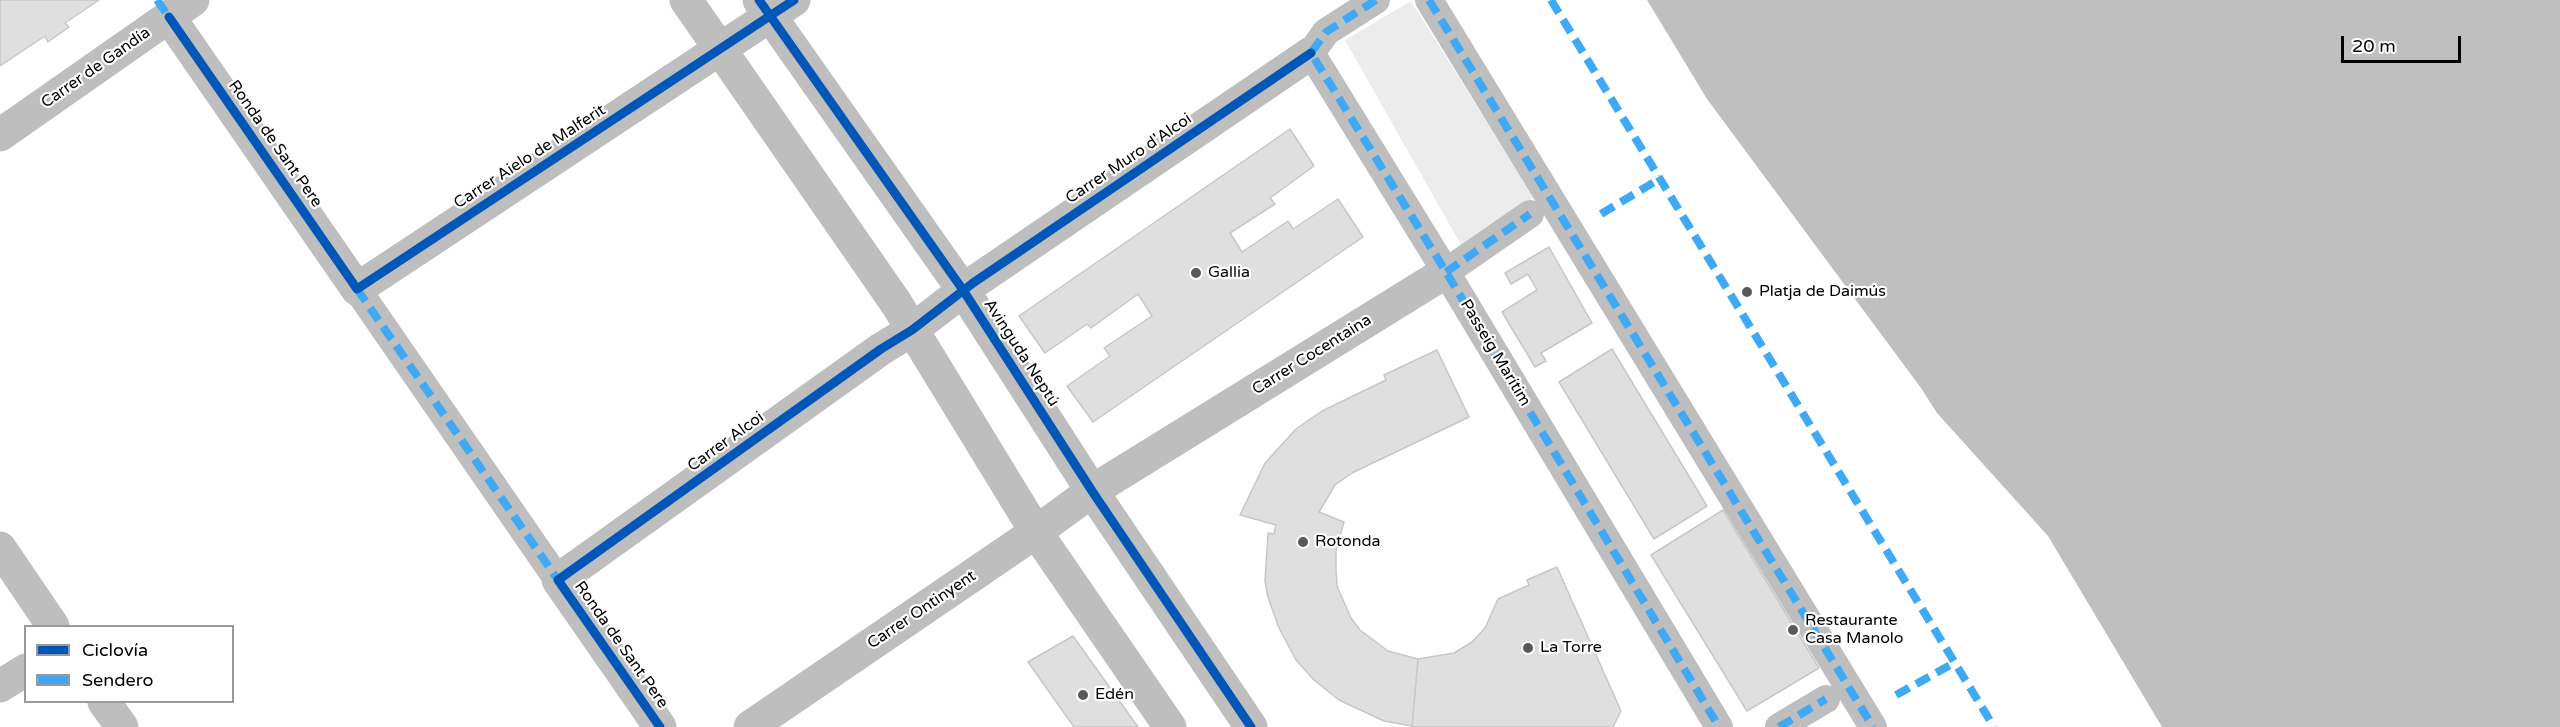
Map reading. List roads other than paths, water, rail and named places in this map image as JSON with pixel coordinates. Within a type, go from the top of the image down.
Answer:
[{"type":"street","points":[[686,0],[896,303],[1035,532],[1170,727]]},
{"type":"street","points":[[1311,53],[1326,32],[1376,0]]},
{"type":"street","points":[[1429,0],[1873,727]]},
{"type":"street","name":"Carrer de Gandía","points":[[0,135],[173,6]]},
{"type":"street","name":"Ronda de Sant Pere","points":[[173,6],[357,289],[660,727]]},
{"type":"street","name":"Carrer Aielo de Malferit","points":[[357,289],[720,50],[775,6]]},
{"type":"street","name":"Avinguda Neptú","points":[[775,6],[963,290],[1092,491],[1251,727]]},
{"type":"street","name":"Passeig Marítim","points":[[1311,53],[1719,727]]},
{"type":"street","name":"Carrer Muro d'Alcoi","points":[[912,330],[963,290],[1311,53]]},
{"type":"street","name":"Carrer Cocentaina","points":[[1092,491],[1446,273],[1530,214]]},
{"type":"street","name":"Carrer Alcoi","points":[[558,580],[881,349],[912,330]]},
{"type":"street","name":"Carrer Ontinyent","points":[[750,727],[1092,491]]},
{"type":"street","points":[[0,548],[52,625]]},
{"type":"street","points":[[0,686],[24,671]]},
{"type":"street","points":[[1779,727],[1826,699]]},
{"type":"street","points":[[105,703],[122,727]]},
{"type":"place","name":"Gallia","points":[[1196,273]]},
{"type":"place","name":"Platja de Daimús","points":[[1747,292]]},
{"type":"place","name":"Rotonda","points":[[1303,542]]},
{"type":"place","name":"Restaurante Casa Manolo","points":[[1793,630]]},
{"type":"place","name":"La Torre","points":[[1528,648]]},
{"type":"place","name":"Edén","points":[[1083,695]]}]
